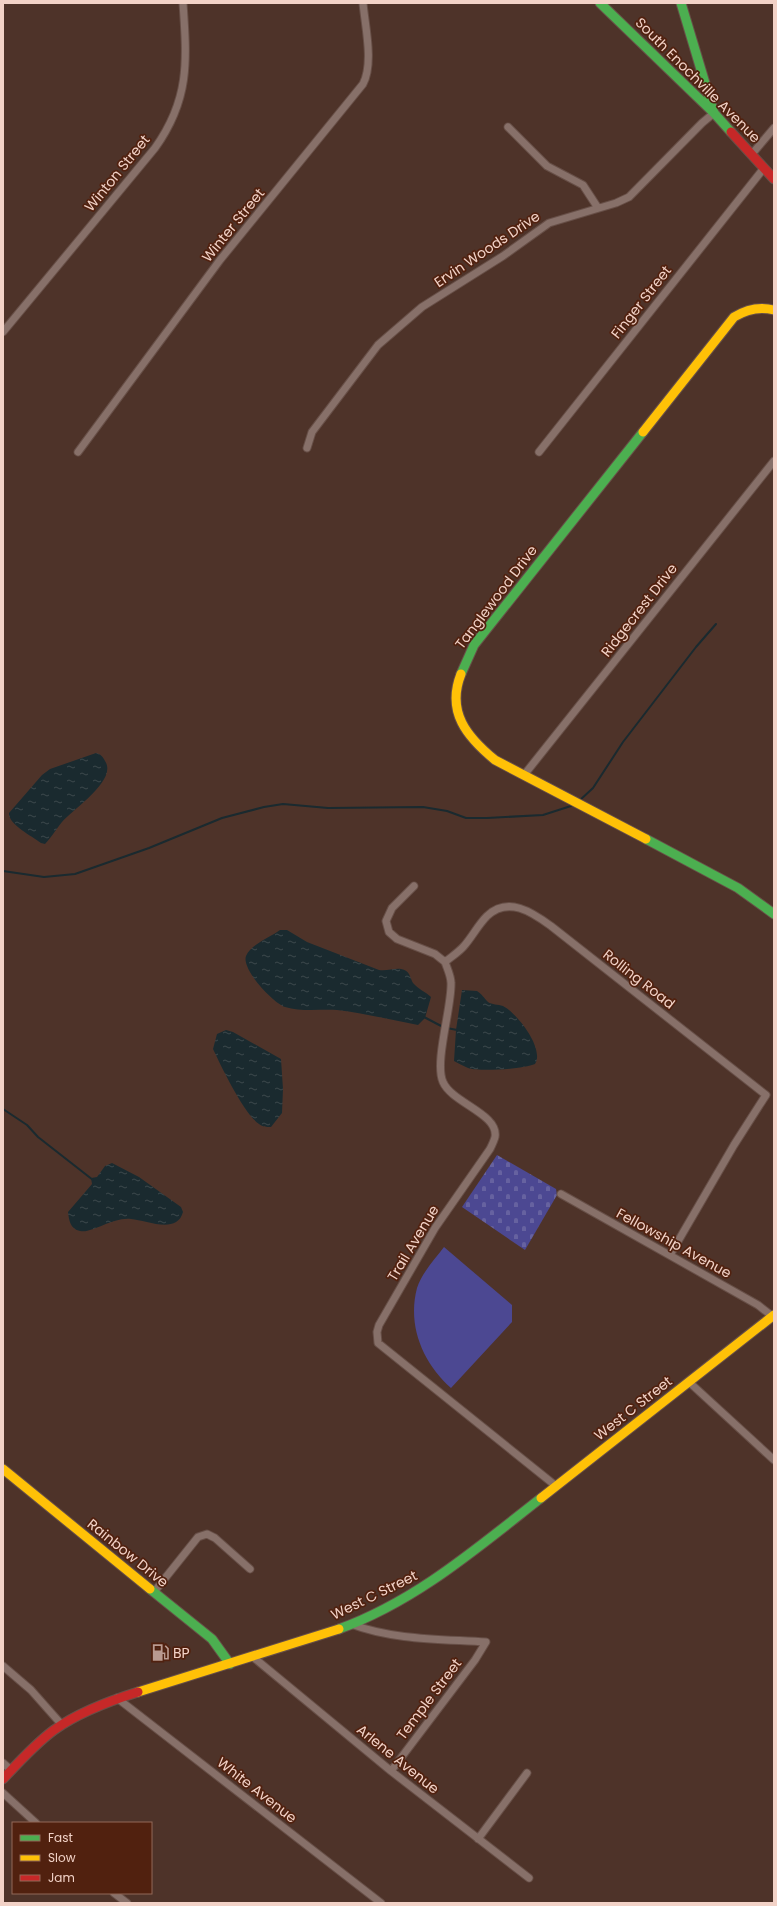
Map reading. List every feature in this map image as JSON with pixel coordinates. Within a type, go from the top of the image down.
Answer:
[{"type":"street","name":"Winton Street","points":[[3,332],[136,172],[167,131],[175,115],[182,90],[185,52],[183,3]]},
{"type":"street","name":"Winter Street","points":[[78,452],[220,260],[363,84],[367,73],[368,62],[363,3]]},
{"type":"street","name":"South Enochville Avenue","points":[[600,3],[714,113],[774,179]]},
{"type":"street","points":[[681,3],[714,113]]},
{"type":"street","name":"Ervin Woods Drive","points":[[307,448],[312,432],[378,345],[404,321],[422,307],[503,256],[549,222],[598,208],[629,197],[702,122],[714,113]]},
{"type":"street","points":[[508,127],[546,166],[584,186],[598,208]]},
{"type":"street","points":[[752,154],[774,128]]},
{"type":"street","name":"Finger Street","points":[[539,452],[764,168]]},
{"type":"street","name":"Tanglewood Drive","points":[[774,310],[759,308],[746,310],[734,317],[474,645],[463,664],[457,687],[456,715],[466,733],[479,748],[495,760],[738,888],[774,914]]},
{"type":"street","name":"Ridgecrest Drive","points":[[524,775],[774,460]]},
{"type":"street","points":[[414,886],[392,908],[386,921],[389,932],[397,939],[435,954],[445,962]]},
{"type":"street","name":"Rolling Road","points":[[445,962],[463,947],[487,916],[498,909],[510,906],[522,908],[534,914],[551,926],[766,1095],[734,1145],[670,1255]]},
{"type":"street","name":"Trail Avenue","points":[[445,962],[451,981],[440,1065],[442,1081],[449,1092],[485,1117],[494,1126],[495,1136],[490,1148],[435,1228],[383,1318],[377,1332],[378,1343],[556,1486]]},
{"type":"street","name":"Fellowship Avenue","points":[[561,1194],[758,1305],[773,1316]]},
{"type":"street","name":"West C Street","points":[[3,1779],[11,1770],[62,1725],[88,1710],[117,1698],[253,1657],[351,1624],[402,1600],[445,1573],[773,1316]]},
{"type":"street","points":[[689,1382],[774,1460]]},
{"type":"street","name":"Rainbow Drive","points":[[3,1469],[212,1639],[230,1664]]},
{"type":"street","points":[[154,1592],[198,1537],[207,1534],[215,1538],[250,1569]]},
{"type":"street","name":"Temple Street","points":[[351,1624],[370,1631],[388,1634],[486,1642],[475,1660],[391,1771]]},
{"type":"street","name":"Arlene Avenue","points":[[253,1657],[391,1771],[530,1878]]},
{"type":"street","points":[[3,1666],[31,1690],[62,1725]]},
{"type":"street","name":"White Avenue","points":[[117,1698],[380,1903]]},
{"type":"street","points":[[3,1763],[11,1770]]},
{"type":"street","points":[[478,1839],[527,1773]]},
{"type":"street","points":[[3,1793],[35,1822]]},
{"type":"street","points":[[115,1894],[127,1903]]},
{"type":"green space","points":[[497,1155],[556,1189],[557,1195],[525,1250],[462,1207]]},
{"type":"green space","points":[[444,1247],[512,1305],[512,1322],[451,1388],[432,1367],[425,1355],[416,1330],[414,1316],[414,1302],[419,1282]]},
{"type":"water","points":[[96,753],[102,756],[105,761],[107,769],[105,777],[92,794],[62,822],[45,844],[41,843],[12,821],[9,813],[42,775],[50,769]]},
{"type":"water","points":[[280,930],[287,930],[307,942],[379,970],[399,969],[406,971],[413,983],[431,997],[425,1018],[418,1025],[347,1011],[291,1009],[280,1004],[266,993],[253,977],[248,969],[246,956],[252,948]]},
{"type":"water","points":[[462,990],[477,991],[491,1004],[503,1006],[509,1010],[522,1023],[533,1041],[536,1050],[537,1057],[535,1064],[512,1069],[482,1070],[468,1068],[454,1061],[456,1030]]},
{"type":"water","points":[[226,1030],[233,1032],[281,1059],[283,1089],[282,1113],[271,1127],[260,1125],[253,1119],[233,1089],[213,1049],[217,1034]]},
{"type":"water","points":[[112,1163],[139,1177],[181,1207],[183,1212],[180,1219],[168,1225],[124,1219],[85,1231],[80,1231],[74,1228],[70,1221],[68,1212],[92,1184],[91,1178],[97,1177],[105,1166]]},
{"type":"waterway","points":[[579,801],[593,788],[623,742],[696,647],[716,624]]},
{"type":"waterway","points":[[3,871],[44,877],[75,874],[149,848],[222,818],[264,807],[283,804],[328,808],[423,807],[447,811],[466,818],[543,815],[574,805]]},
{"type":"waterway","points":[[424,1017],[443,1027]]},
{"type":"waterway","points":[[447,1028],[457,1030]]},
{"type":"waterway","points":[[3,1109],[27,1125],[38,1137],[93,1180]]},
{"type":"traffic: fast","points":[[600,3],[714,113],[731,132]]},
{"type":"traffic: fast","points":[[681,3],[714,113]]},
{"type":"traffic: fast","points":[[461,674],[474,645],[643,432]]},
{"type":"traffic: fast","points":[[646,839],[738,888],[774,914]]},
{"type":"traffic: fast","points":[[339,1629],[394,1604],[445,1572],[541,1498]]},
{"type":"traffic: fast","points":[[150,1589],[212,1639],[230,1664]]},
{"type":"traffic: slow","points":[[643,432],[734,317],[753,309],[763,308],[774,310]]},
{"type":"traffic: slow","points":[[461,674],[457,688],[456,700],[462,723],[476,742],[495,760],[646,839]]},
{"type":"traffic: slow","points":[[541,1498],[774,1315]]},
{"type":"traffic: slow","points":[[3,1469],[150,1589]]},
{"type":"traffic: slow","points":[[138,1692],[339,1629]]},
{"type":"traffic: jam","points":[[731,132],[774,179]]},
{"type":"traffic: jam","points":[[3,1779],[27,1753],[54,1730],[94,1708],[138,1692]]},
{"type":"place","name":"BP","points":[[160,1653]]}]
